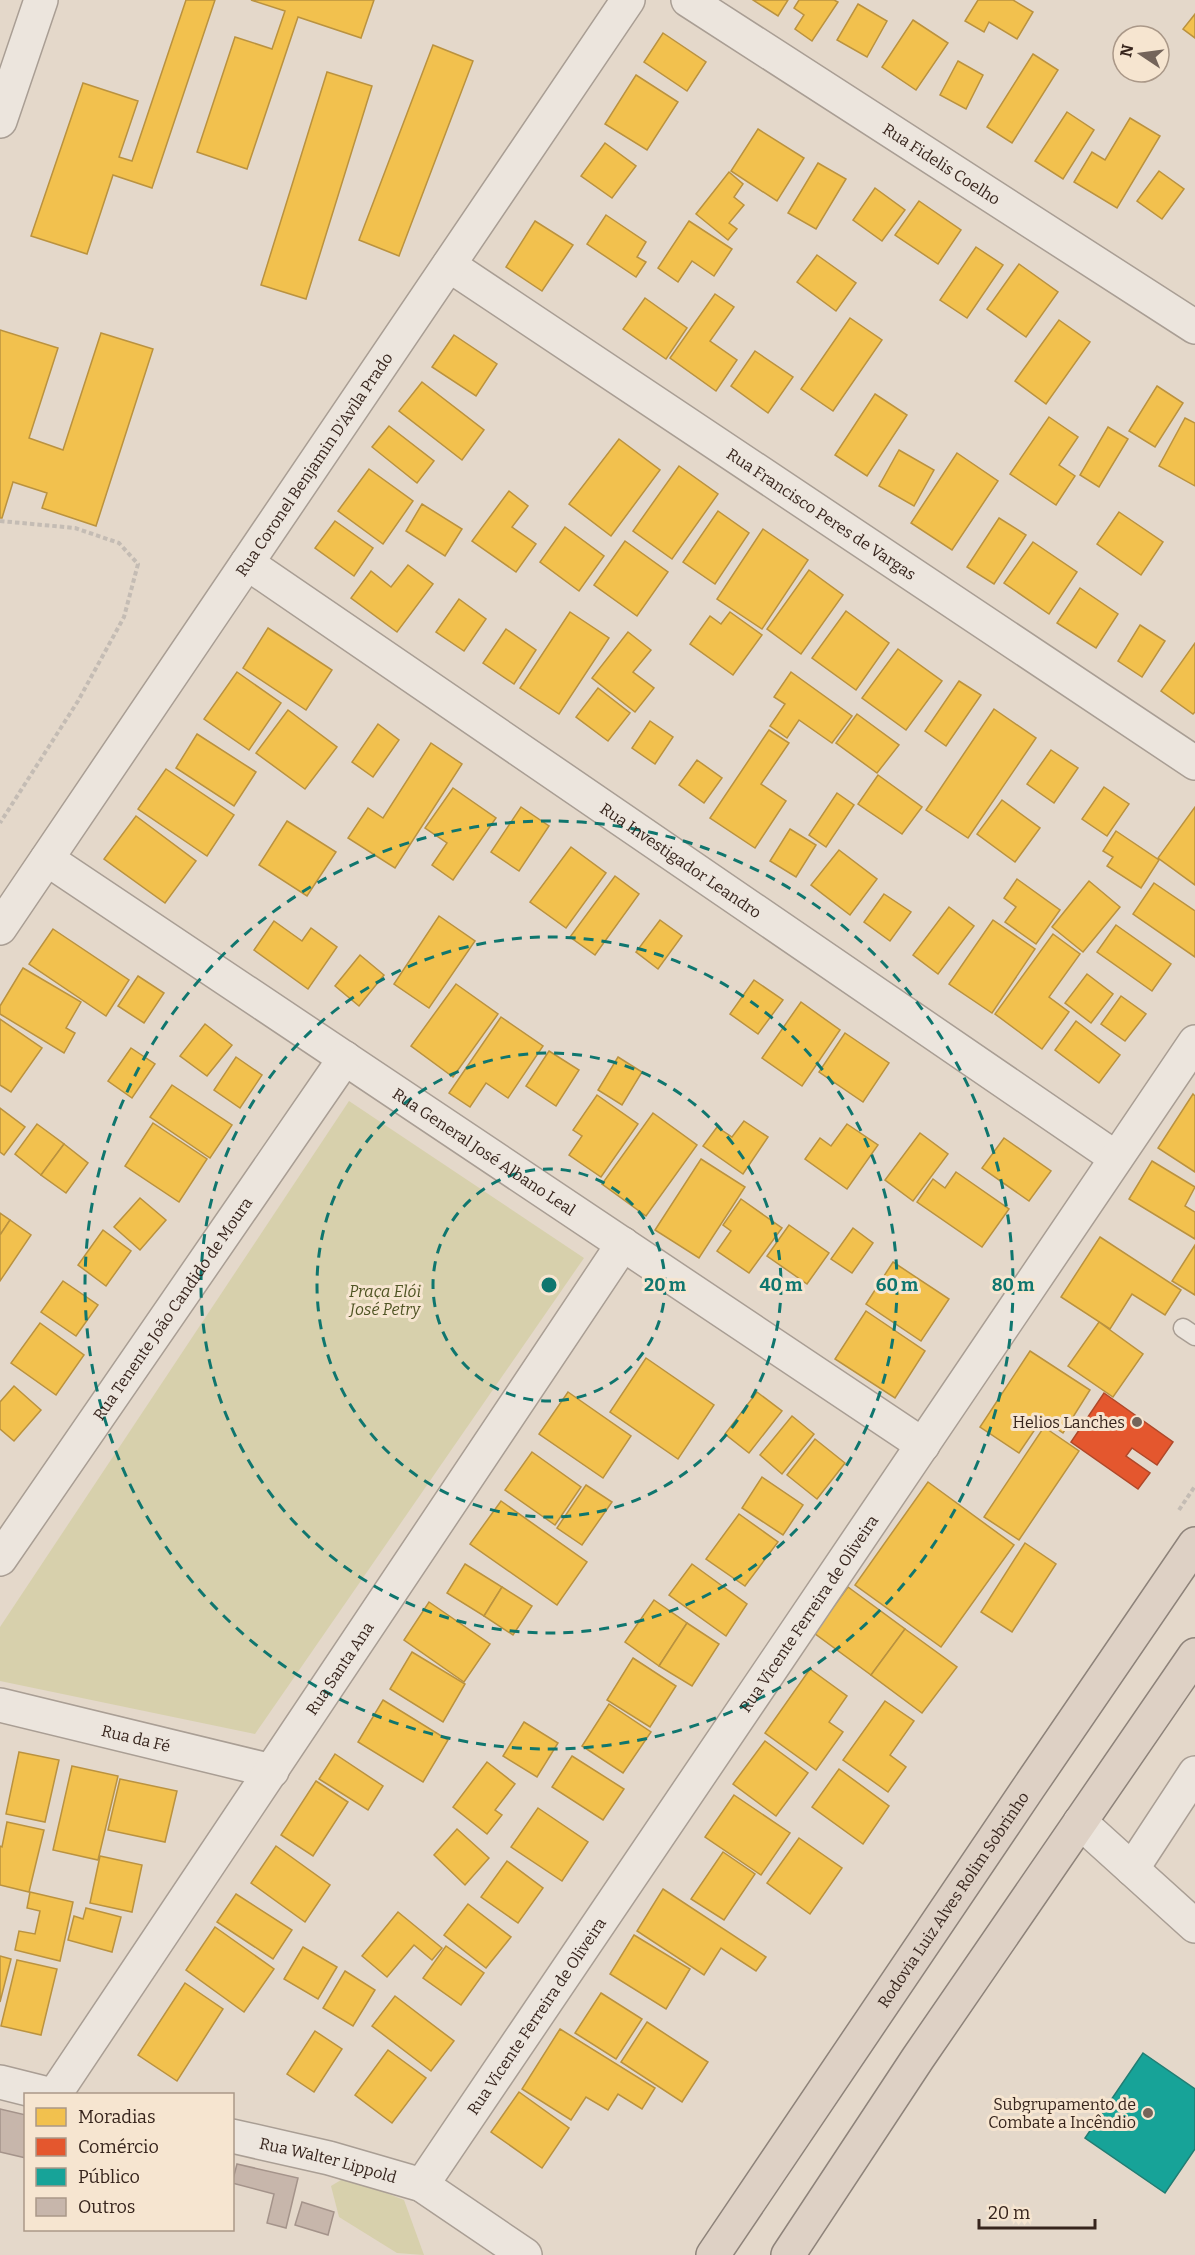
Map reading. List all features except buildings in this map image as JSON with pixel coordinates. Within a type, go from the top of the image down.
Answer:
[{"type":"highway","name":"Rodovia Luiz Alves Rolim Sobrinho","points":[[713,2255],[1195,1544]]},
{"type":"highway","points":[[788,2255],[918,2058],[1195,1655]]},
{"type":"street","points":[[0,121],[41,0]]},
{"type":"street","name":"Rua Coronel Benjamin D'Avila Prado","points":[[0,928],[628,0]]},
{"type":"street","name":"Rua Fidelis Coelho","points":[[688,0],[1195,327]]},
{"type":"street","name":"Rua Francisco Peres de Vargas","points":[[449,265],[1195,763]]},
{"type":"street","name":"Rua Investigador Leandro","points":[[247,563],[1116,1158]]},
{"type":"street","name":"Rua General José Albano Leal","points":[[47,859],[923,1445]]},
{"type":"street","name":"Rua Vicente Ferreira de Oliveira","points":[[422,2185],[1195,1042]]},
{"type":"street","name":"Rua Tenente João Candido de Moura","points":[[0,1559],[345,1058]]},
{"type":"street","name":"Rua Santa Ana","points":[[56,2093],[623,1244]]},
{"type":"street","name":"Rua da Fé","points":[[0,1705],[272,1771]]},
{"type":"street","points":[[1131,1869],[1195,1773]]},
{"type":"street","points":[[1080,1822],[1195,1926]]},
{"type":"street","points":[[0,2082],[44,2093]]},
{"type":"street","name":"Rua Walter Lippold","points":[[234,2136],[329,2158],[422,2185],[525,2255]]},
{"type":"path","points":[[0,521],[75,528],[119,543],[138,564],[124,617],[78,701],[0,823]]},
{"type":"green space","name":"Praça Elói José Petry","points":[[349,1101],[584,1258],[255,1734],[0,1681],[0,1627]]},
{"type":"green space","points":[[346,2177],[404,2200],[424,2255],[397,2253],[339,2217],[331,2186]]},
{"type":"place","name":"Helios Lanches","points":[[1137,1422]]},
{"type":"place","name":"Subgrupamento de Combate a Incêndio","points":[[1148,2113]]}]
